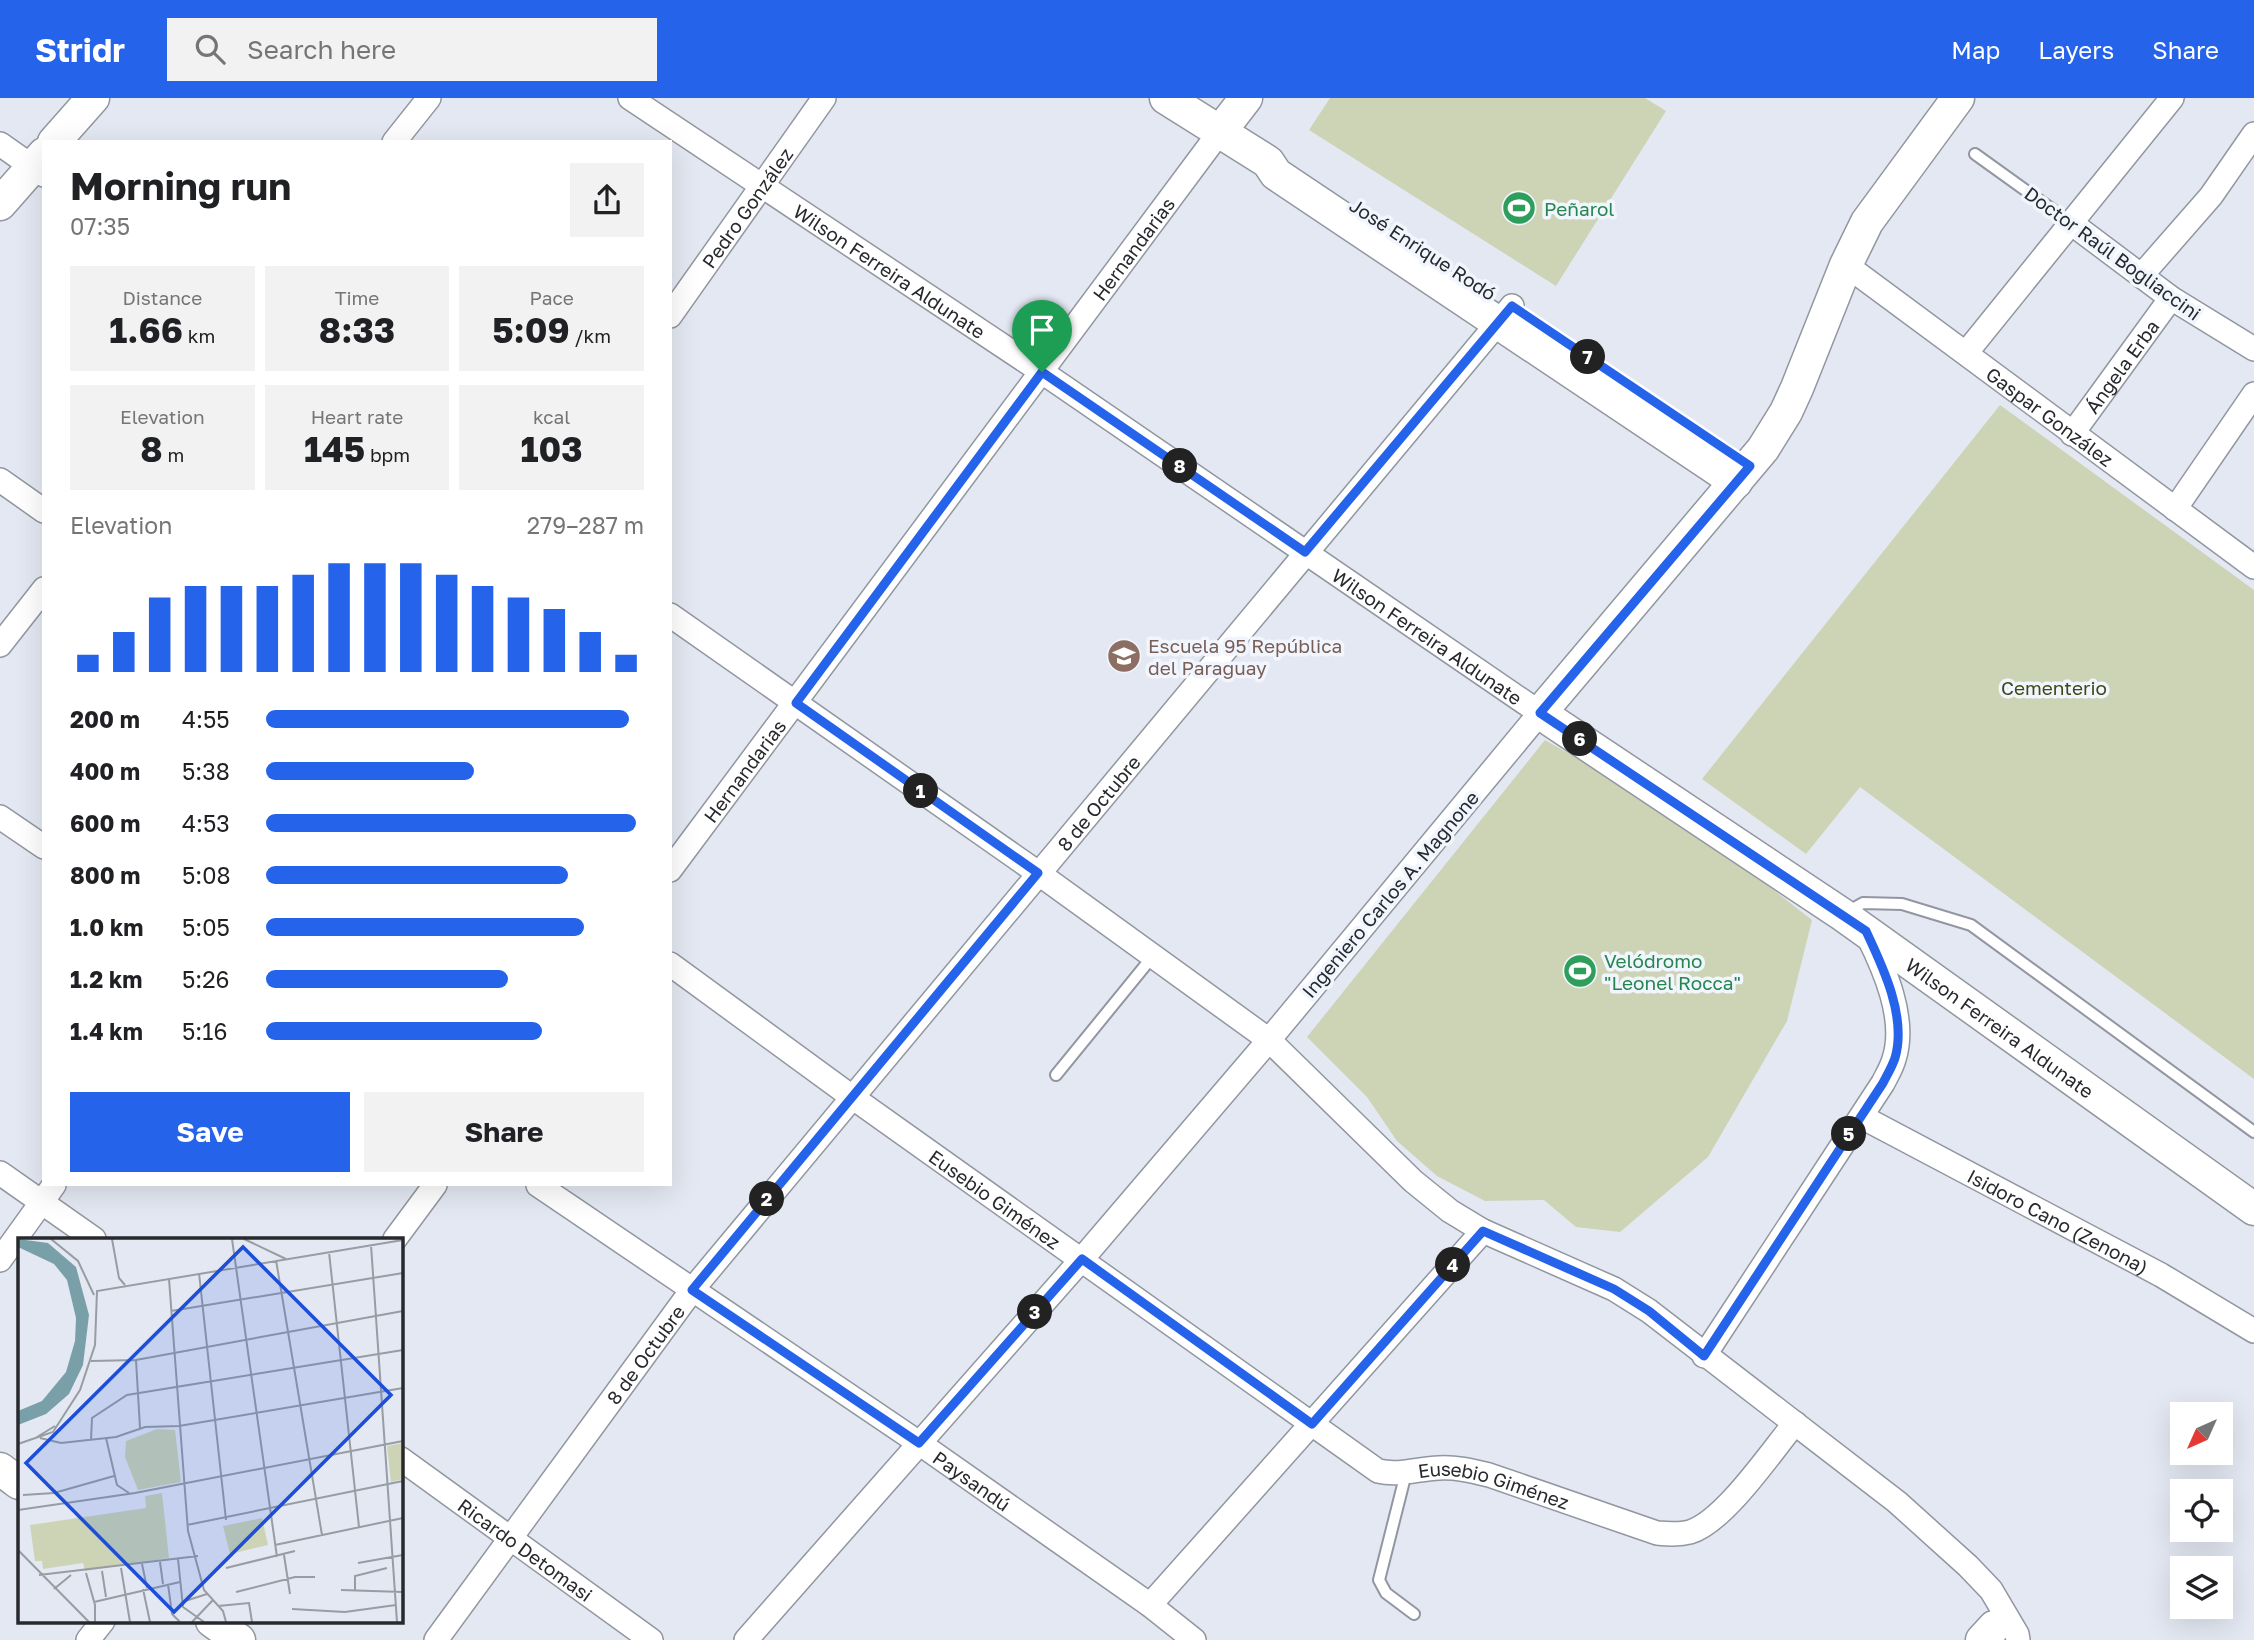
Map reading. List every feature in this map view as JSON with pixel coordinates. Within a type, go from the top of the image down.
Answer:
[{"type":"street","points":[[56,140],[93,98]]},
{"type":"street","points":[[396,140],[429,98]]},
{"type":"street","name":"Wilson Ferreira Aldunate","points":[[629,98],[1042,372],[1540,713],[1854,923],[2254,1209]]},
{"type":"street","name":"Pedro González","points":[[672,313],[824,98]]},
{"type":"street","name":"José Enrique Rodó","points":[[1166,98],[1268,162],[1286,159],[1504,314],[1743,474]]},
{"type":"street","name":"Hernandarias","points":[[672,867],[1246,98]]},
{"type":"street","name":"Ingeniero Carlos A. Magnone","points":[[746,1640],[1082,1259],[1743,474],[1776,431],[1786,412],[1827,318],[1846,265],[1867,222],[1958,98]]},
{"type":"street","points":[[1966,353],[2071,223],[2164,101]]},
{"type":"street","points":[[2141,276],[2211,196],[2254,134]]},
{"type":"street","points":[[0,145],[40,165],[0,204]]},
{"type":"street","name":"Doctor Raúl Bogliaccini","points":[[2071,223],[2171,298],[2254,349]]},
{"type":"street","name":"Gaspar González","points":[[1846,265],[2254,567]]},
{"type":"street","name":"Ángela Erba","points":[[2072,434],[2171,298]]},
{"type":"street","name":"8 de Octubre","points":[[436,1640],[692,1290],[1504,314]]},
{"type":"street","points":[[2175,509],[2254,394]]},
{"type":"street","points":[[0,480],[42,510]]},
{"type":"street","points":[[0,645],[42,592]]},
{"type":"street","points":[[672,616],[1038,873],[1269,1040],[1427,1195],[1483,1231],[1614,1289],[1649,1311],[1704,1356],[1795,1423],[1897,1502],[1991,1590],[1997,1637]]},
{"type":"street","points":[[0,817],[42,846]]},
{"type":"street","points":[[1704,1356],[1862,1117],[1895,1058],[1897,1035],[1887,974],[1854,923]]},
{"type":"street","name":"Eusebio Giménez","points":[[672,965],[852,1097],[1378,1471],[1390,1474],[1442,1468],[1489,1475],[1657,1533],[1674,1534],[1690,1532],[1718,1516],[1795,1423]]},
{"type":"street","name":"Isidoro Cano (Zenona)","points":[[1862,1117],[2161,1275],[2254,1331]]},
{"type":"street","points":[[0,1173],[48,1194],[93,1238]]},
{"type":"street","points":[[396,1238],[434,1186]]},
{"type":"street","name":"Paysandú","points":[[539,1186],[919,1443],[1150,1605],[1194,1640]]},
{"type":"street","points":[[0,1260],[48,1194]]},
{"type":"street","points":[[1150,1605],[1483,1231]]},
{"type":"street","name":"Ricardo Detomasi","points":[[402,1460],[651,1640]]},
{"type":"street","points":[[0,1469],[18,1482]]},
{"type":"street","points":[[89,1640],[102,1622]]},
{"type":"street","points":[[213,1622],[239,1640]]},
{"type":"lane","name":"Doctor Raúl Bogliaccini","points":[[1975,154],[2071,223]]},
{"type":"lane","points":[[1854,923],[1863,902],[1902,904],[1971,925],[2254,1132]]},
{"type":"lane","points":[[1056,1075],[1153,956]]},
{"type":"lane","points":[[1406,1473],[1380,1580],[1386,1593],[1414,1614]]},
{"type":"green space","name":"Peñarol","points":[[1330,98],[1645,98],[1666,111],[1556,286],[1309,130]]},
{"type":"green space","name":"Cementerio","points":[[2000,405],[2254,590],[2254,1079],[1860,787],[1806,854],[1702,779]]},
{"type":"green space","name":"Velódromo \"Leonel Rocca\"","points":[[1545,740],[1684,820],[1812,920],[1787,1021],[1708,1157],[1620,1232],[1576,1227],[1544,1200],[1485,1201],[1437,1176],[1397,1141],[1367,1097],[1307,1037]]},
{"type":"place","name":"Peñarol","points":[[1519,208]]},
{"type":"place","name":"Escuela 95 República del Paraguay","points":[[1124,656]]},
{"type":"place","name":"Velódromo \"Leonel Rocca\"","points":[[1580,971]]},
{"type":"route","points":[[1512,306],[1750,466],[1540,713],[1866,931],[1887,974],[1895,1011],[1895,1058],[1862,1117],[1704,1356],[1631,1298],[1483,1231],[1312,1424],[1082,1259],[919,1443],[692,1290],[1038,873],[796,703],[1042,372],[1305,552],[1512,306]]}]
